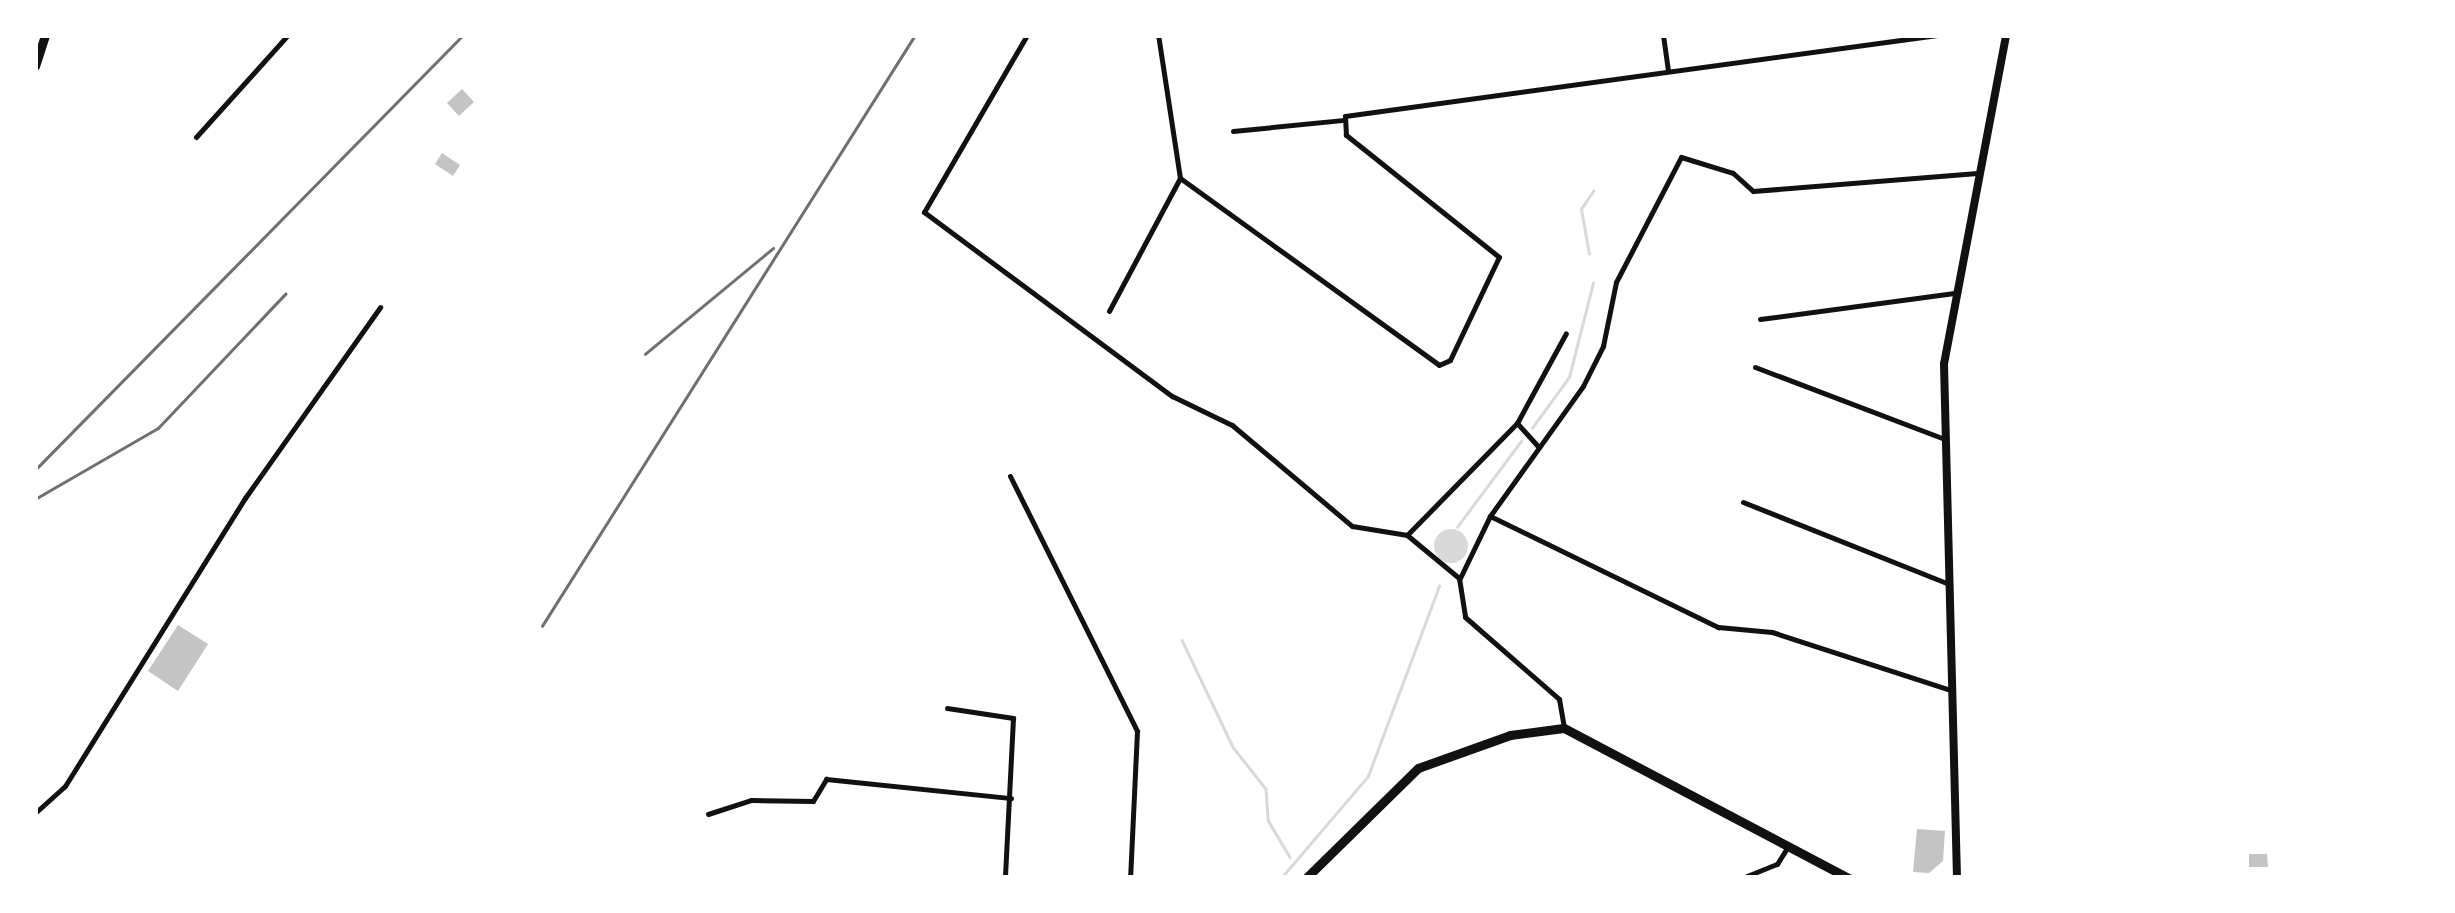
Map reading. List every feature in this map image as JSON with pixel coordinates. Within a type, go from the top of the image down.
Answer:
[{"type":"main road","points":[[35,66],[44,35]]},
{"type":"main road","points":[[1306,878],[1418,768],[1510,735],[1564,728],[1849,878]]},
{"type":"street","points":[[196,137],[288,35]]},
{"type":"street","points":[[1027,35],[924,212],[1172,396],[1232,425],[1352,526],[1407,535],[1459,578]]},
{"type":"street","points":[[1108,311],[1180,178],[1158,35]]},
{"type":"street","points":[[1662,35],[1668,70]]},
{"type":"street","points":[[1233,132],[1344,120],[1668,70],[1937,35]]},
{"type":"street","points":[[1957,878],[1954,690],[1942,438],[1954,292],[2003,36]]},
{"type":"street","points":[[1180,178],[1438,365],[1450,360],[1499,258],[1346,135],[1344,120]]},
{"type":"street","points":[[1564,728],[1560,699],[1465,617],[1459,578],[1490,516],[1597,359],[1616,282],[1681,156],[1732,173],[1753,191],[1977,173]]},
{"type":"street","points":[[1760,319],[1954,292]]},
{"type":"street","points":[[35,813],[65,786],[245,498],[380,307]]},
{"type":"street","points":[[1407,535],[1517,424],[1566,334]]},
{"type":"street","points":[[1754,367],[1942,438]]},
{"type":"street","points":[[1517,424],[1538,446]]},
{"type":"street","points":[[1010,476],[1138,731],[1130,878]]},
{"type":"street","points":[[1743,502],[1947,583]]},
{"type":"street","points":[[1490,516],[1718,627],[1772,632],[1954,690]]},
{"type":"street","points":[[948,708],[1013,718],[1006,878]]},
{"type":"street","points":[[708,814],[751,800],[813,801],[826,779],[1011,798]]},
{"type":"street","points":[[1742,878],[1777,864],[1788,848]]},
{"type":"shaded area","points":[[1451,529],[1463,534],[1468,546],[1463,558],[1451,563],[1439,558],[1434,546],[1439,534]]},
{"type":"building","points":[[462,89],[474,102],[459,116],[447,103]]},
{"type":"building","points":[[442,153],[460,165],[453,176],[435,164]]},
{"type":"building","points":[[178,625],[208,644],[178,691],[148,671]]},
{"type":"building","points":[[1917,829],[1945,831],[1943,861],[1929,873],[1913,872]]},
{"type":"building","points":[[2249,854],[2267,854],[2268,867],[2249,867]]},
{"type":"waterway","points":[[1589,254],[1581,209],[1593,191]]},
{"type":"waterway","points":[[1532,428],[1569,377],[1593,283]]},
{"type":"waterway","points":[[1457,527],[1521,441]]},
{"type":"waterway","points":[[1281,878],[1368,776],[1439,586]]},
{"type":"waterway","points":[[1182,640],[1233,747],[1266,789],[1268,820],[1290,857]]},
{"type":"railway","points":[[35,470],[463,35]]},
{"type":"railway","points":[[542,626],[915,35]]},
{"type":"railway","points":[[645,354],[773,248]]},
{"type":"railway","points":[[35,499],[158,428],[285,294]]}]
